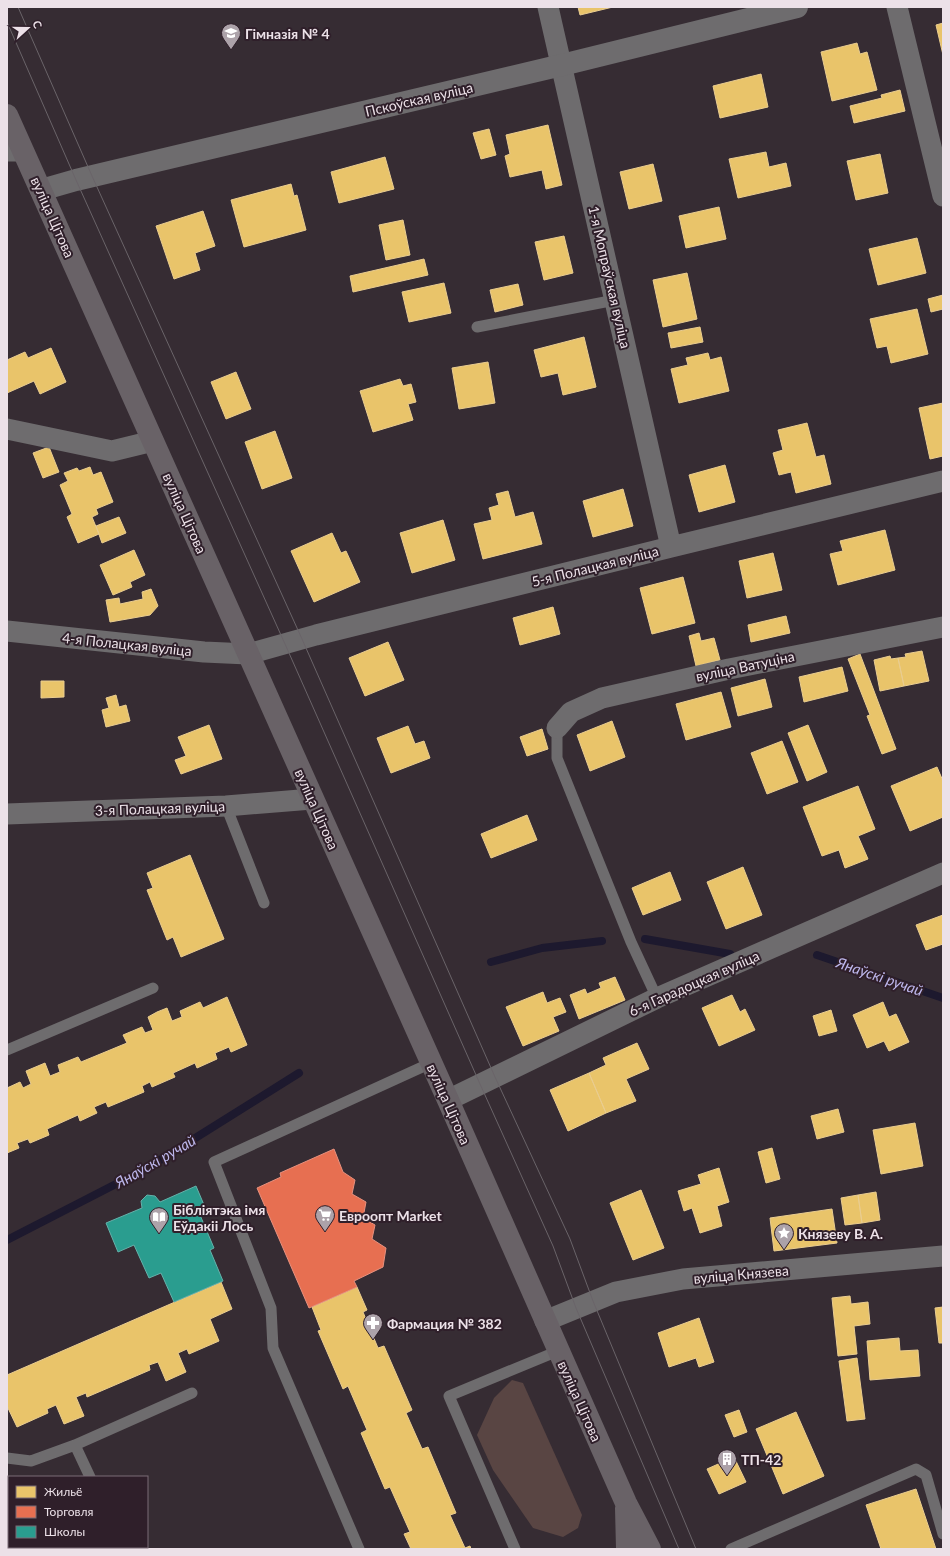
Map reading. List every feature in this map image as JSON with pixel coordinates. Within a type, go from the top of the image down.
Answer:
[{"type":"main road","name":"вуліца Цітова","points":[[7,115],[15,151],[41,190],[312,799],[448,1100],[626,1503],[650,1549]]},
{"type":"main road","name":"вуліца Цітова","points":[[626,1503],[628,1549]]},
{"type":"street","name":"1-я Мопраўская вуліца","points":[[548,7],[671,547]]},
{"type":"street","name":"Пскоўская вуліца","points":[[41,190],[76,180],[562,65],[797,7]]},
{"type":"street","points":[[897,7],[943,196]]},
{"type":"street","points":[[7,429],[112,450],[153,441]]},
{"type":"street","name":"5-я Полацкая вуліца","points":[[248,654],[331,631],[943,481]]},
{"type":"street","name":"вуліца Ватуціна","points":[[557,728],[571,712],[602,698],[729,669],[943,627]]},
{"type":"street","name":"4-я Полацкая вуліца","points":[[7,631],[204,652],[248,654]]},
{"type":"street","name":"3-я Полацкая вуліца","points":[[7,814],[226,806],[312,799]]},
{"type":"street","name":"6-я Гарадоцкая вуліца","points":[[448,1100],[658,998],[943,873]]},
{"type":"street","name":"вуліца Князева","points":[[545,1321],[616,1292],[683,1279],[943,1256]]},
{"type":"lane","points":[[476,327],[615,300]]},
{"type":"lane","points":[[557,728],[557,758],[631,942],[658,998]]},
{"type":"lane","points":[[226,806],[264,903]]},
{"type":"lane","points":[[7,1050],[153,988]]},
{"type":"lane","points":[[359,1549],[273,1348],[271,1308],[214,1162],[431,1063]]},
{"type":"lane","points":[[515,1549],[449,1396],[518,1366],[558,1351]]},
{"type":"lane","points":[[7,1458],[31,1461],[76,1445],[192,1393]]},
{"type":"lane","points":[[76,1445],[90,1476]]},
{"type":"lane","points":[[732,1549],[916,1469],[926,1475],[943,1534]]},
{"type":"shaded area","points":[[512,1380],[523,1383],[582,1515],[578,1528],[563,1537],[533,1528],[493,1470],[477,1435],[494,1398]]},
{"type":"building: Жильё","points":[[578,7],[613,7],[580,15]]},
{"type":"building: Жильё","points":[[943,23],[943,55],[936,25]]},
{"type":"building: Жильё","points":[[857,43],[860,54],[867,52],[877,90],[832,101],[821,52]]},
{"type":"building: Жильё","points":[[761,74],[768,107],[720,118],[713,86]]},
{"type":"building: Жильё","points":[[900,90],[905,111],[854,123],[850,106],[882,98],[881,95]]},
{"type":"building: Жильё","points":[[548,125],[562,185],[546,189],[542,170],[510,177],[505,156],[510,154],[506,135]]},
{"type":"building: Жильё","points":[[489,129],[496,155],[481,159],[473,133]]},
{"type":"building: Жильё","points":[[766,152],[769,167],[786,163],[791,186],[738,198],[729,159]]},
{"type":"building: Жильё","points":[[880,154],[888,193],[856,200],[847,161]]},
{"type":"building: Жильё","points":[[385,157],[394,189],[339,203],[331,172]]},
{"type":"building: Жильё","points":[[653,164],[662,201],[629,209],[620,172]]},
{"type":"building: Жильё","points":[[291,184],[294,196],[297,195],[306,230],[244,247],[231,200]]},
{"type":"building: Жильё","points":[[719,207],[726,239],[686,248],[679,216]]},
{"type":"building: Жильё","points":[[203,211],[215,246],[195,253],[200,270],[174,279],[156,226]]},
{"type":"building: Жильё","points":[[403,220],[410,255],[386,260],[379,225]]},
{"type":"building: Жильё","points":[[564,236],[573,273],[544,280],[535,242]]},
{"type":"building: Жильё","points":[[917,238],[926,273],[878,285],[869,249]]},
{"type":"building: Жильё","points":[[424,259],[428,275],[353,292],[350,276]]},
{"type":"building: Жильё","points":[[687,273],[697,319],[663,327],[653,280]]},
{"type":"building: Жильё","points":[[444,283],[451,313],[409,322],[402,292]]},
{"type":"building: Жильё","points":[[518,284],[523,305],[495,312],[490,290]]},
{"type":"building: Жильё","points":[[943,295],[943,309],[931,312],[928,299]]},
{"type":"building: Жильё","points":[[917,309],[928,354],[891,363],[887,346],[877,348],[870,319]]},
{"type":"building: Жильё","points":[[700,327],[703,342],[671,348],[668,333]]},
{"type":"building: Жильё","points":[[584,337],[596,387],[563,395],[558,373],[541,377],[534,350]]},
{"type":"building: Жильё","points":[[51,348],[66,382],[40,394],[34,381],[7,393],[7,360],[25,352],[28,358]]},
{"type":"building: Жильё","points":[[708,353],[710,360],[721,357],[729,391],[679,403],[671,369],[688,365],[686,358]]},
{"type":"building: Жильё","points":[[488,362],[495,403],[459,409],[452,368]]},
{"type":"building: Жильё","points":[[236,372],[251,409],[226,419],[211,382]]},
{"type":"building: Жильё","points":[[400,379],[403,386],[411,384],[416,402],[408,404],[413,420],[373,432],[360,391]]},
{"type":"building: Жильё","points":[[943,403],[943,456],[930,459],[919,408]]},
{"type":"building: Жильё","points":[[807,423],[816,457],[824,455],[831,484],[796,493],[791,472],[779,475],[773,453],[783,450],[778,430]]},
{"type":"building: Жильё","points":[[275,431],[292,478],[262,489],[245,442]]},
{"type":"building: Жильё","points":[[49,447],[59,472],[43,478],[33,453]]},
{"type":"building: Жильё","points":[[725,465],[735,502],[699,512],[689,475]]},
{"type":"building: Жильё","points":[[90,467],[93,475],[101,472],[113,502],[96,509],[98,514],[92,517],[99,534],[78,543],[67,517],[72,514],[60,485],[68,481],[64,473],[77,468],[79,471]]},
{"type":"building: Жильё","points":[[623,489],[633,526],[593,537],[583,501]]},
{"type":"building: Жильё","points":[[508,491],[515,517],[533,512],[542,544],[483,559],[474,524],[492,520],[489,508],[499,505],[496,494]]},
{"type":"building: Жильё","points":[[119,517],[126,533],[102,543],[96,526]]},
{"type":"building: Жильё","points":[[443,520],[455,560],[412,573],[400,533]]},
{"type":"building: Жильё","points":[[885,530],[895,570],[838,585],[830,554],[843,551],[840,541]]},
{"type":"building: Жильё","points":[[332,533],[341,553],[346,551],[360,582],[314,602],[291,551]]},
{"type":"building: Жильё","points":[[134,550],[145,575],[130,582],[132,587],[113,595],[100,565]]},
{"type":"building: Жильё","points":[[773,553],[782,590],[747,598],[739,561]]},
{"type":"building: Жильё","points":[[683,577],[695,623],[652,634],[640,588]]},
{"type":"building: Жильё","points":[[151,589],[158,606],[150,615],[110,622],[106,600],[119,598],[120,604],[143,599],[142,592]]},
{"type":"building: Жильё","points":[[553,607],[560,634],[520,645],[513,618]]},
{"type":"building: Жильё","points":[[786,616],[790,633],[751,642],[748,625]]},
{"type":"building: Жильё","points":[[699,633],[701,641],[714,638],[720,660],[696,666],[689,636]]},
{"type":"building: Жильё","points":[[388,642],[404,680],[365,696],[349,658]]},
{"type":"building: Жильё","points":[[922,651],[929,681],[904,686],[898,658],[906,657],[905,654]]},
{"type":"building: Жильё","points":[[860,654],[896,749],[882,754],[867,716],[870,715],[848,659]]},
{"type":"building: Жильё","points":[[890,656],[891,659],[898,658],[904,686],[880,691],[874,660]]},
{"type":"building: Жильё","points":[[842,667],[848,691],[804,702],[799,677]]},
{"type":"building: Жильё","points":[[765,679],[772,707],[738,716],[731,688]]},
{"type":"building: Жильё","points":[[41,681],[64,681],[64,697],[41,698]]},
{"type":"building: Жильё","points":[[721,692],[731,727],[686,740],[676,704]]},
{"type":"building: Жильё","points":[[116,695],[119,707],[126,705],[130,721],[106,727],[102,710],[109,708],[106,698]]},
{"type":"building: Жильё","points":[[612,721],[625,757],[590,771],[577,735]]},
{"type":"building: Жильё","points":[[209,725],[222,759],[181,774],[175,760],[186,756],[178,737]]},
{"type":"building: Жильё","points":[[808,725],[827,772],[807,781],[788,733]]},
{"type":"building: Жильё","points":[[408,726],[415,744],[424,741],[430,758],[391,773],[377,738]]},
{"type":"building: Жильё","points":[[542,729],[548,749],[527,756],[520,737]]},
{"type":"building: Жильё","points":[[782,741],[798,782],[767,794],[751,753]]},
{"type":"building: Жильё","points":[[937,767],[943,781],[943,817],[910,831],[891,786]]},
{"type":"building: Жильё","points":[[858,786],[875,829],[858,836],[868,859],[845,868],[839,850],[822,856],[803,807]]},
{"type":"building: Жильё","points":[[527,815],[537,840],[491,858],[481,834]]},
{"type":"building: Жильё","points":[[190,855],[224,939],[181,957],[173,937],[167,940],[147,890],[153,888],[147,873]]},
{"type":"building: Жильё","points":[[743,867],[762,915],[726,929],[707,882]]},
{"type":"building: Жильё","points":[[670,872],[681,900],[643,915],[632,888]]},
{"type":"building: Жильё","points":[[943,915],[943,944],[926,950],[916,925]]},
{"type":"building: Жильё","points":[[615,977],[625,1000],[579,1019],[570,995],[585,989],[587,994],[601,988],[599,983]]},
{"type":"building: Жильё","points":[[543,992],[547,1003],[560,998],[566,1012],[553,1017],[559,1031],[523,1046],[506,1007]]},
{"type":"building: Жильё","points":[[732,995],[740,1012],[745,1009],[755,1030],[719,1046],[702,1008]]},
{"type":"building: Жильё","points":[[227,997],[247,1045],[231,1052],[229,1047],[215,1053],[217,1059],[197,1068],[195,1063],[173,1073],[175,1077],[152,1087],[150,1082],[142,1086],[144,1092],[108,1107],[106,1102],[94,1107],[97,1113],[80,1121],[78,1115],[47,1129],[49,1135],[30,1143],[28,1139],[17,1143],[19,1148],[7,1153],[7,1088],[20,1082],[23,1088],[31,1084],[26,1071],[45,1063],[50,1076],[60,1072],[58,1065],[78,1057],[81,1062],[127,1043],[123,1035],[142,1027],[145,1033],[153,1030],[148,1017],[157,1012],[167,1008],[172,1021],[182,1017],[180,1011],[200,1002],[203,1008]]},
{"type":"building: Жильё","points":[[883,1002],[889,1017],[896,1014],[909,1042],[889,1051],[884,1041],[867,1048],[853,1015]]},
{"type":"building: Жильё","points":[[831,1010],[837,1031],[819,1036],[813,1016]]},
{"type":"building: Жильё","points":[[637,1043],[649,1069],[626,1079],[636,1101],[606,1113],[589,1073],[606,1065],[603,1058]]},
{"type":"building: Жильё","points":[[589,1073],[606,1113],[568,1131],[550,1090]]},
{"type":"building: Жильё","points":[[838,1109],[844,1132],[817,1139],[811,1116]]},
{"type":"building: Жильё","points":[[915,1123],[923,1166],[881,1174],[873,1130]]},
{"type":"building: Жильё","points":[[772,1148],[780,1179],[766,1183],[758,1152]]},
{"type":"building: Жильё","points":[[719,1168],[729,1202],[717,1206],[722,1226],[700,1233],[692,1208],[684,1211],[678,1191],[701,1184],[698,1175]]},
{"type":"building: Жильё","points":[[641,1190],[664,1248],[633,1260],[610,1203]]},
{"type":"building: Жильё","points":[[876,1192],[880,1220],[862,1223],[858,1195]]},
{"type":"building: Жильё","points":[[858,1195],[862,1223],[845,1225],[841,1198]]},
{"type":"building: Жильё","points":[[832,1209],[837,1243],[774,1251],[770,1218]]},
{"type":"building: Жильё","points":[[221,1282],[232,1309],[210,1319],[219,1341],[189,1354],[187,1349],[178,1353],[186,1372],[166,1381],[158,1362],[149,1365],[150,1370],[87,1397],[86,1393],[76,1397],[84,1416],[64,1424],[56,1405],[47,1409],[48,1413],[17,1427],[7,1406],[7,1375]]},
{"type":"building: Жильё","points":[[357,1287],[367,1310],[363,1312],[378,1348],[384,1346],[412,1410],[406,1413],[422,1449],[428,1447],[456,1513],[450,1515],[465,1548],[470,1546],[471,1549],[411,1549],[404,1534],[410,1532],[390,1487],[385,1489],[361,1433],[367,1430],[348,1386],[343,1389],[318,1331],[321,1330],[312,1307]]},
{"type":"building: Жильё","points":[[850,1296],[851,1304],[868,1302],[870,1324],[854,1326],[857,1354],[838,1356],[832,1298]]},
{"type":"building: Жильё","points":[[943,1307],[943,1343],[939,1343],[935,1308]]},
{"type":"building: Жильё","points":[[699,1318],[714,1362],[699,1367],[696,1358],[669,1367],[658,1333]]},
{"type":"building: Жильё","points":[[899,1338],[900,1351],[918,1350],[920,1376],[870,1380],[867,1341]]},
{"type":"building: Жильё","points":[[857,1358],[865,1419],[847,1421],[839,1361]]},
{"type":"building: Жильё","points":[[739,1410],[747,1432],[734,1437],[725,1415]]},
{"type":"building: Жильё","points":[[796,1412],[824,1476],[783,1494],[756,1429]]},
{"type":"building: Жильё","name":"ТП-42","points":[[734,1457],[746,1482],[719,1494],[707,1469]]},
{"type":"building: Жильё","points":[[916,1489],[936,1549],[881,1549],[866,1505]]},
{"type":"building: Торговля","name":"Евроопт Market","points":[[334,1149],[343,1172],[355,1180],[352,1194],[366,1202],[363,1218],[375,1225],[372,1239],[386,1248],[383,1267],[354,1281],[357,1287],[309,1308],[257,1188],[281,1177],[280,1173]]},
{"type":"building: Школы","name":"Бібліятэка імя Еўдакіі Лось","points":[[196,1186],[207,1212],[200,1215],[214,1248],[210,1250],[223,1281],[174,1302],[161,1273],[149,1278],[134,1245],[118,1252],[106,1223],[142,1208],[141,1201],[147,1195],[155,1196],[160,1202]]},
{"type":"waterway","name":"Янаўскі ручай","points":[[645,939],[730,954]]},
{"type":"waterway","name":"Янаўскі ручай","points":[[491,962],[542,948],[602,941]]},
{"type":"waterway","name":"Янаўскі ручай","points":[[817,955],[943,998]]},
{"type":"waterway","name":"Янаўскі ручай","points":[[7,1240],[149,1167],[299,1073]]},
{"type":"tram line","points":[[18,7],[92,176],[302,639],[495,1077],[570,1239],[593,1301],[696,1549]]},
{"type":"tram line","points":[[7,22],[76,180],[285,644],[553,1246],[576,1308],[679,1549]]},
{"type":"place","name":"Гімназія № 4","points":[[231,50]]},
{"type":"place","name":"Евроопт Market","points":[[325,1232]]},
{"type":"place","name":"Бібліятэка імя Еўдакіі Лось","points":[[159,1234]]},
{"type":"place","name":"Князеву В. А.","points":[[784,1250]]},
{"type":"place","name":"Фармация № 382","points":[[373,1340]]},
{"type":"place","name":"ТП-42","points":[[727,1476]]}]
